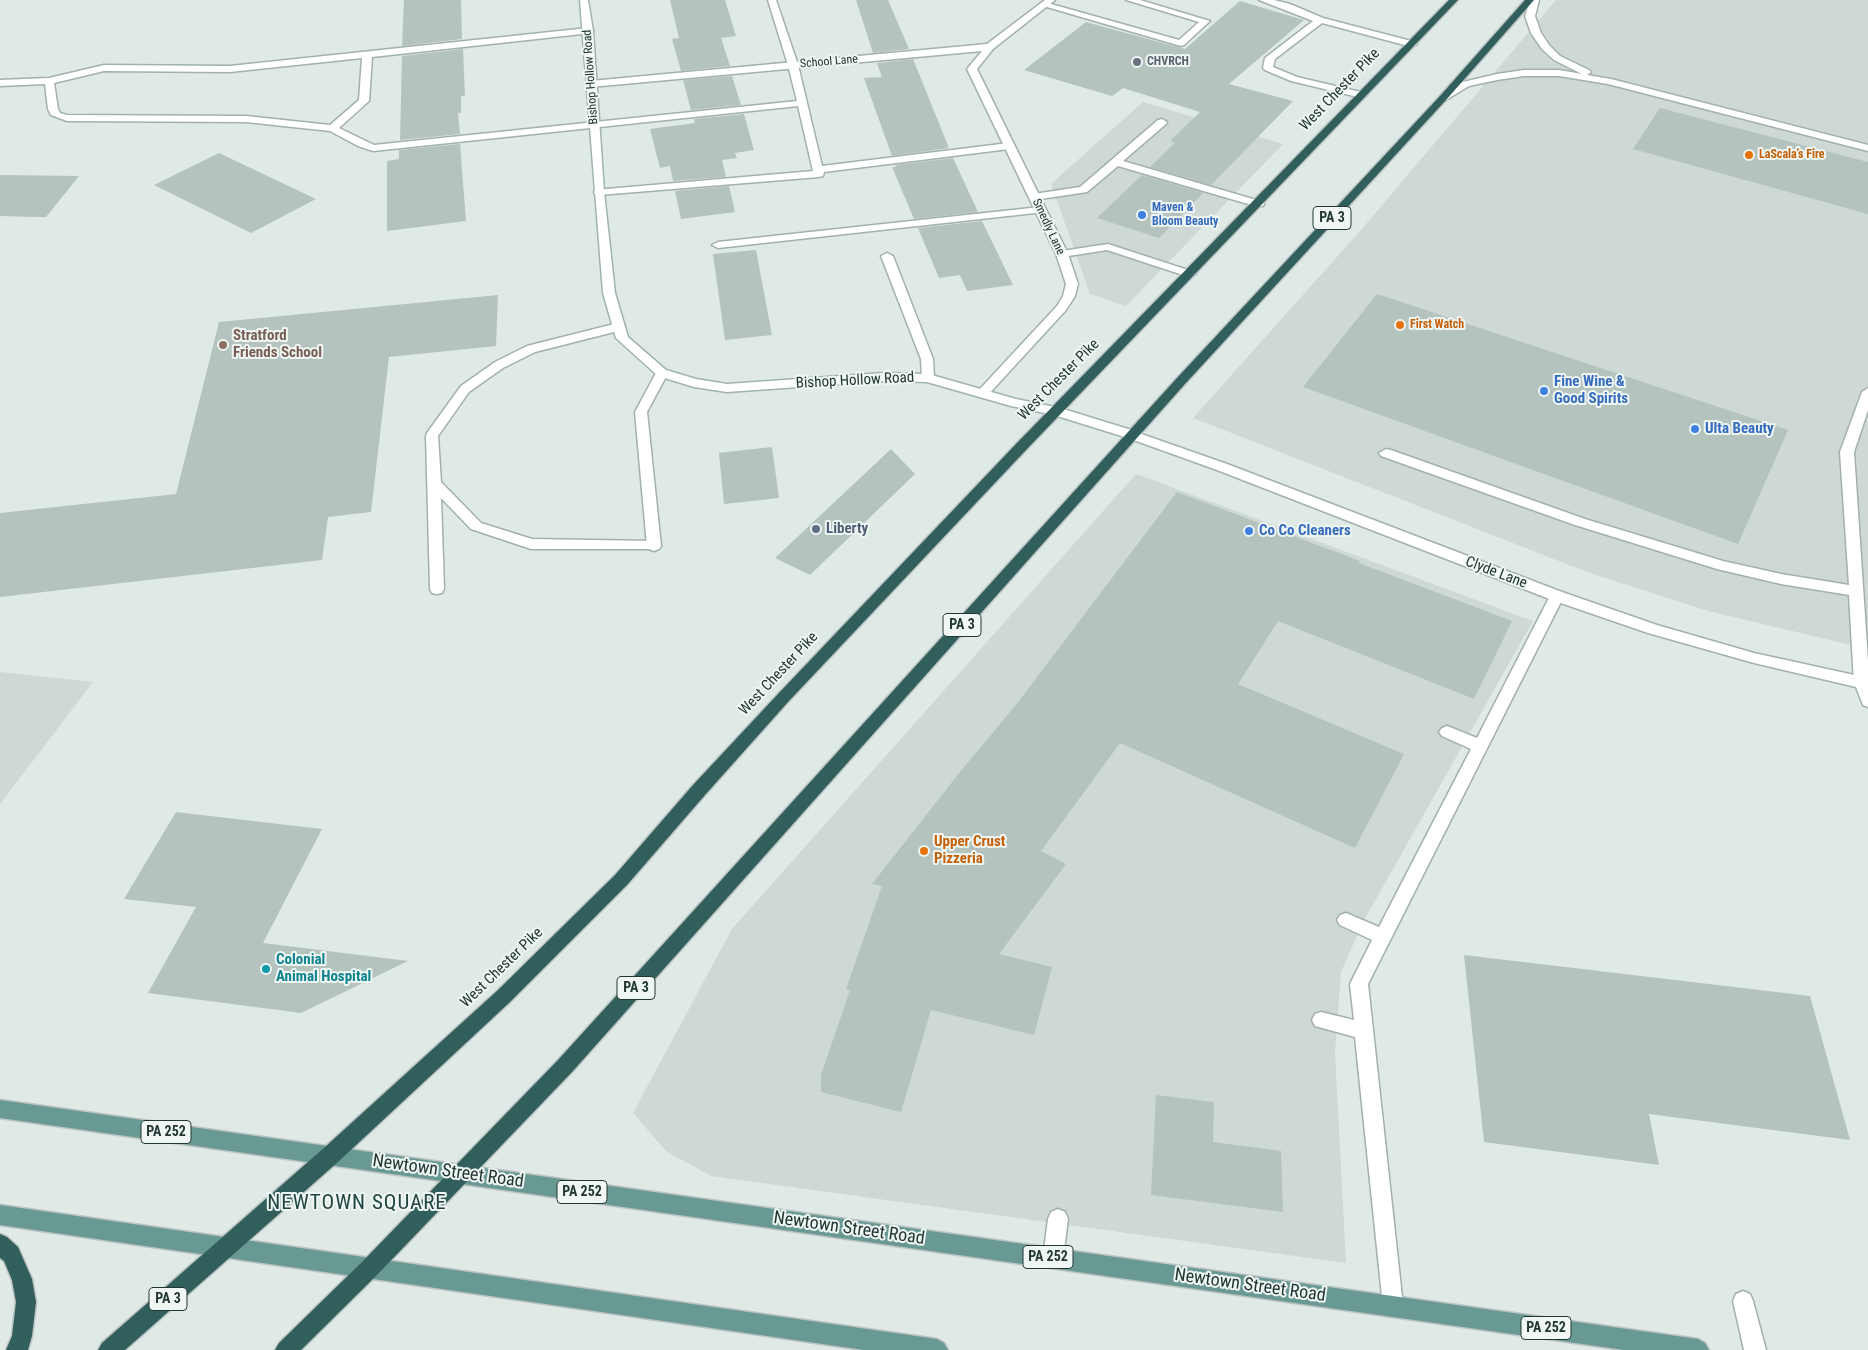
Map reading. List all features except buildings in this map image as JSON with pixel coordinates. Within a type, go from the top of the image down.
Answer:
[{"type":"highway","name":"West Chester Pike","points":[[109,1350],[332,1154],[504,996],[621,880],[776,705],[1056,411],[1454,0]]},
{"type":"highway","name":"PA 3","points":[[286,1350],[462,1174],[638,987],[1132,435],[1444,98],[1530,0]]},
{"type":"highway","points":[[0,1244],[11,1254],[22,1279],[26,1302],[22,1336],[17,1350]]},
{"type":"main road","name":"Newtown Street Road","points":[[0,1109],[332,1154],[1698,1350]]},
{"type":"main road","points":[[0,1215],[937,1350]]},
{"type":"street","name":"Bishop Hollow Road","points":[[584,0],[588,31],[598,192],[609,293],[622,338],[662,373],[694,383],[728,388],[884,377],[928,378],[1015,403],[1056,411],[1132,435]]},
{"type":"street","points":[[598,192],[819,174],[793,65],[772,0]]},
{"type":"street","points":[[990,47],[1047,2],[1181,43],[1205,21],[1130,0]]},
{"type":"street","points":[[1263,0],[1287,6],[1320,20],[1412,44]]},
{"type":"street","points":[[1536,0],[1530,16],[1536,32],[1545,47],[1557,58],[1579,70],[1608,81]]},
{"type":"street","points":[[1287,6],[1307,5],[1316,8]]},
{"type":"street","points":[[1345,16],[1391,28]]},
{"type":"street","points":[[1320,20],[1270,58],[1268,68],[1294,78],[1362,95]]},
{"type":"street","points":[[0,83],[49,81],[104,68],[230,69],[588,31]]},
{"type":"street","points":[[1406,32],[1421,35]]},
{"type":"street","name":"School Lane","points":[[591,84],[990,47]]},
{"type":"street","name":"Smedly Lane","points":[[983,393],[1062,308],[1069,296],[1072,284],[1062,254],[972,69],[990,47]]},
{"type":"street","points":[[332,128],[364,101],[367,54]]},
{"type":"street","points":[[1444,98],[1466,84],[1497,77],[1524,73],[1559,73],[1608,81],[1868,148]]},
{"type":"street","points":[[49,81],[53,109],[56,115],[67,118],[246,119],[332,128],[362,144],[380,148],[802,103]]},
{"type":"street","points":[[1034,197],[1083,190],[1162,122]]},
{"type":"street","points":[[818,170],[1010,146]]},
{"type":"street","points":[[1117,162],[1258,204]]},
{"type":"street","points":[[718,245],[1040,210]]},
{"type":"street","points":[[1062,254],[1108,247],[1190,274]]},
{"type":"street","points":[[887,256],[927,359],[928,378]]},
{"type":"street","points":[[437,589],[432,436],[465,389],[499,365],[531,349],[618,328]]},
{"type":"street","points":[[434,482],[476,526],[531,544],[654,546],[641,412],[662,373]]},
{"type":"street","points":[[1868,392],[1847,452],[1862,567],[1856,591],[1868,701]]},
{"type":"street","name":"Clyde Lane","points":[[1132,435],[1244,475],[1557,596],[1653,629],[1754,658],[1865,684]]},
{"type":"street","points":[[1386,453],[1580,522],[1722,566],[1781,579],[1856,591]]},
{"type":"street","points":[[1393,1306],[1359,984],[1557,596]]},
{"type":"street","points":[[1447,732],[1480,746]]},
{"type":"street","points":[[1346,920],[1383,937]]},
{"type":"street","points":[[1321,1020],[1363,1031]]},
{"type":"street","points":[[1053,1258],[1058,1219]]},
{"type":"street","points":[[1744,1301],[1755,1350]]},
{"type":"shaded area","points":[[1556,0],[1868,0],[1868,649],[1708,611],[1587,572],[1193,418],[1361,230]]},
{"type":"shaded area","points":[[1143,102],[1283,144],[1126,306],[1090,294],[1051,184]]},
{"type":"shaded area","points":[[1136,474],[1533,621],[1363,922],[1341,972],[1335,1053],[1346,1263],[711,1176],[666,1151],[633,1113],[732,929]]},
{"type":"shaded area","points":[[0,672],[93,682],[0,804]]},
{"type":"place","name":"CHVRCH","points":[[1137,62]]},
{"type":"place","name":"LaScala’s Fire","points":[[1749,155]]},
{"type":"place","name":"Maven & Bloom Beauty","points":[[1142,215]]},
{"type":"place","name":"First Watch","points":[[1400,325]]},
{"type":"place","name":"Stratford Friends School","points":[[223,345]]},
{"type":"place","name":"Fine Wine & Good Spirits","points":[[1544,391]]},
{"type":"place","name":"Ulta Beauty","points":[[1695,429]]},
{"type":"place","name":"Liberty","points":[[816,529]]},
{"type":"place","name":"Co Co Cleaners","points":[[1249,531]]},
{"type":"place","name":"Upper Crust Pizzeria","points":[[924,851]]},
{"type":"place","name":"Colonial Animal Hospital","points":[[266,969]]},
{"type":"district","name":"NEWTOWN SQUARE","points":[[357,1204]]}]
